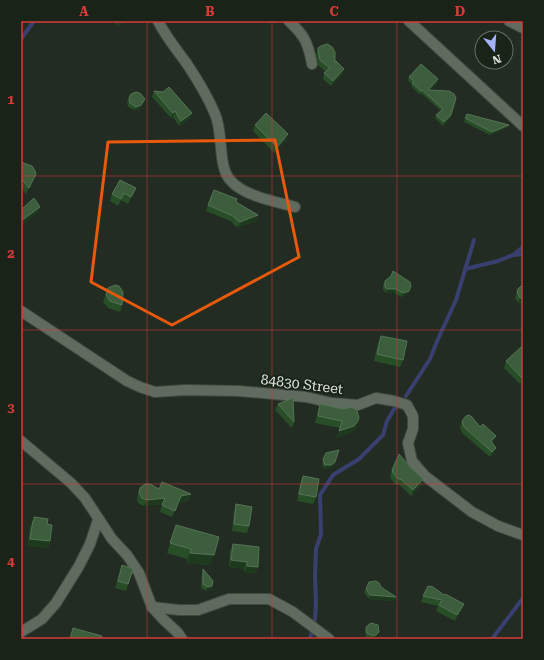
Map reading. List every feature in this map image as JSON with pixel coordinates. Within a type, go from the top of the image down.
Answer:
[{"type":"street","points":[[158,21],[170,41],[188,65],[216,115],[220,130],[223,165],[231,182],[244,190],[264,198],[295,207]]},
{"type":"street","points":[[289,21],[302,33],[309,48],[312,64]]},
{"type":"street","points":[[409,21],[523,126]]},
{"type":"street","points":[[509,21],[523,28]]},
{"type":"street","name":"84830 Street","points":[[21,311],[127,381],[155,392],[185,390],[239,391],[306,397],[332,403],[358,405],[376,398],[407,405],[413,416],[413,429],[408,444],[412,461],[425,476],[472,512],[498,526],[523,535]]},
{"type":"street","points":[[21,441],[72,483],[85,498],[93,509],[98,520],[139,573],[152,607],[178,632],[182,639]]},
{"type":"street","points":[[21,632],[42,619],[56,603],[79,566],[90,544],[98,520]]},
{"type":"street","points":[[152,607],[179,610],[198,610],[229,599],[269,599],[293,612],[329,639]]},
{"type":"highlighted area","points":[[275,140],[299,257],[172,325],[91,282],[108,142]]},
{"type":"building","points":[[327,44],[332,47],[335,52],[335,62],[336,61],[344,69],[333,81],[324,73],[330,68],[320,60],[318,48]]},
{"type":"building","points":[[421,64],[438,79],[428,90],[449,91],[454,94],[456,98],[451,115],[444,122],[436,115],[443,109],[412,83],[414,81],[409,77]]},
{"type":"building","points":[[169,87],[192,113],[181,121],[175,111],[173,113],[154,91],[163,92]]},
{"type":"building","points":[[136,92],[140,93],[145,99],[141,105],[136,107],[130,103],[129,98],[131,94]]},
{"type":"building","points":[[266,113],[288,134],[277,147],[255,125]]},
{"type":"building","points":[[467,114],[509,125],[492,132],[465,118]]},
{"type":"building","points":[[21,162],[32,166],[36,174],[29,188],[21,178]]},
{"type":"building","points":[[120,180],[136,188],[131,197],[124,193],[121,199],[112,194]]},
{"type":"building","points":[[214,190],[237,199],[236,202],[258,215],[240,222],[233,216],[208,205]]},
{"type":"building","points":[[34,198],[40,207],[21,221],[21,210]]},
{"type":"building","points":[[393,271],[410,282],[411,286],[409,291],[403,293],[396,289],[387,289],[385,287],[385,281],[391,276]]},
{"type":"building","points":[[115,285],[119,286],[123,292],[122,305],[110,301],[106,295],[108,288]]},
{"type":"building","points":[[521,286],[523,286],[523,298],[520,298],[517,292]]},
{"type":"building","points":[[381,336],[407,341],[403,360],[377,354]]},
{"type":"building","points":[[521,347],[523,349],[522,378],[506,361]]},
{"type":"building","points":[[293,398],[294,422],[278,404]]},
{"type":"building","points":[[320,404],[343,409],[352,407],[357,411],[359,417],[358,421],[354,426],[339,431],[342,421],[318,416]]},
{"type":"building","points":[[469,415],[480,427],[483,424],[496,436],[491,441],[496,448],[492,452],[464,427],[462,421]]},
{"type":"building","points":[[339,450],[335,462],[331,465],[325,465],[323,459],[326,453]]},
{"type":"building","points":[[399,454],[423,479],[413,490],[402,480],[397,478],[393,473],[392,470]]},
{"type":"building","points":[[303,476],[319,479],[316,497],[299,494]]},
{"type":"building","points":[[162,482],[191,494],[181,496],[175,511],[162,505],[165,498],[147,500],[142,498],[139,493],[140,488],[145,484],[150,484],[159,489]]},
{"type":"building","points":[[236,504],[252,507],[249,526],[234,524]]},
{"type":"building","points":[[34,517],[48,519],[47,524],[52,525],[50,541],[30,539]]},
{"type":"building","points":[[176,525],[219,537],[214,555],[190,553],[191,549],[170,543]]},
{"type":"building","points":[[233,544],[259,547],[258,567],[247,566],[247,562],[231,560]]},
{"type":"building","points":[[122,565],[133,569],[128,584],[118,581]]},
{"type":"building","points":[[203,569],[213,581],[212,586],[207,587],[203,584]]},
{"type":"building","points":[[376,581],[381,587],[396,597],[370,595],[366,589],[369,582]]},
{"type":"building","points":[[428,586],[433,587],[444,595],[445,594],[464,604],[457,615],[439,605],[442,600],[423,596]]},
{"type":"building","points":[[371,623],[378,625],[379,632],[374,636],[367,633],[366,627]]},
{"type":"building","points":[[73,628],[102,636],[101,639],[70,639]]},
{"type":"waterway","points":[[21,39],[34,21]]},
{"type":"waterway","points":[[406,396],[430,359],[456,300],[474,240]]},
{"type":"waterway","points":[[465,269],[498,261],[513,255],[523,247]]},
{"type":"waterway","points":[[513,255],[523,254]]},
{"type":"waterway","points":[[310,639],[315,619],[316,549],[321,534],[320,495],[333,475],[359,459],[383,435],[387,421],[396,406]]},
{"type":"waterway","points":[[492,639],[523,598]]}]
